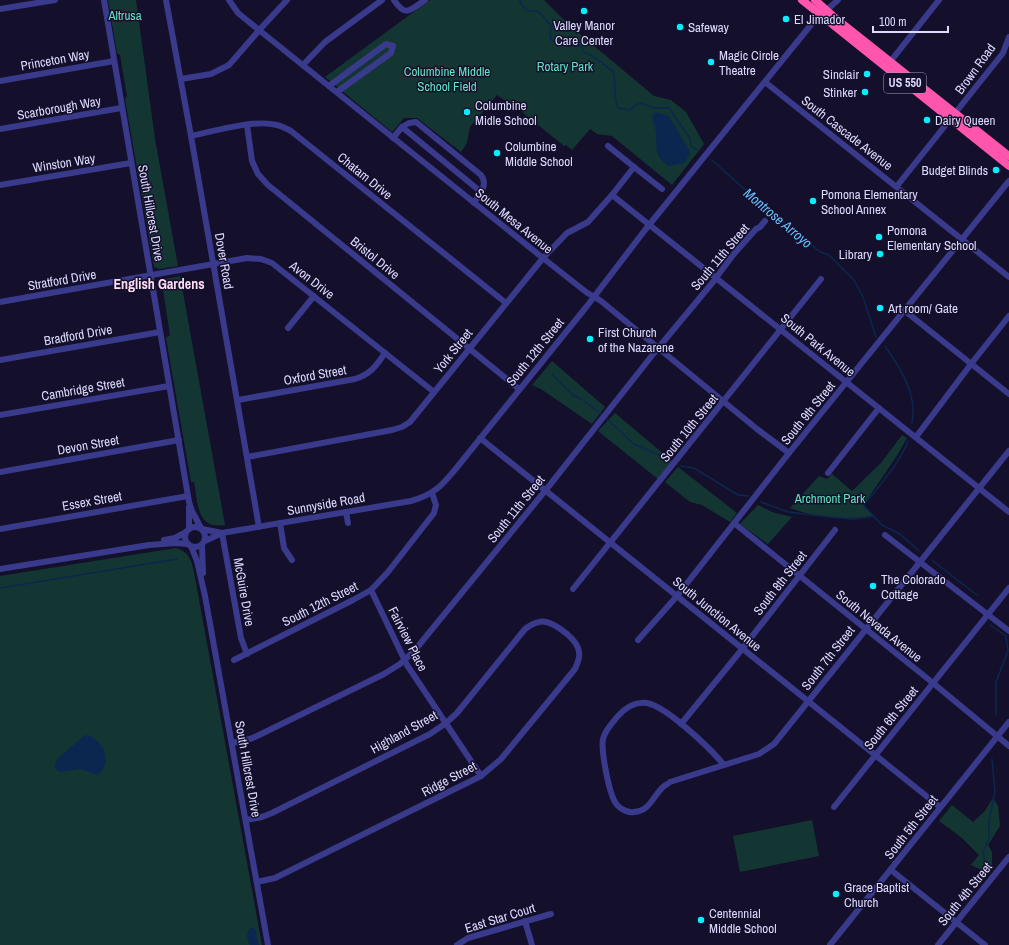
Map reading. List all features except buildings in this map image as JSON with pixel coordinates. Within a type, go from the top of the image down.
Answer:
[{"type":"highway","name":"US 550","points":[[802,0],[824,13],[890,62],[1009,166]]},
{"type":"highway","name":"US 550","points":[[815,0],[824,13],[953,117],[1009,156]]},
{"type":"street","points":[[0,9],[55,0]]},
{"type":"street","name":"South Hillcrest Drive","points":[[104,0],[188,499]]},
{"type":"street","name":"Dover Road","points":[[166,0],[238,400],[259,527]]},
{"type":"street","name":"South Mesa Avenue","points":[[229,0],[238,13],[259,30],[543,258],[593,297],[601,301],[724,402],[789,453]]},
{"type":"street","points":[[181,79],[211,74],[229,65],[287,0]]},
{"type":"street","points":[[303,65],[325,42],[382,0]]},
{"type":"street","points":[[394,0],[399,8],[404,11],[409,11],[425,0]]},
{"type":"street","name":"South 12th Street","points":[[234,660],[354,600],[371,590],[388,572],[434,513],[436,505],[432,493],[444,483],[814,20],[838,0]]},
{"type":"street","points":[[890,62],[938,0]]},
{"type":"street","name":"Brown Road","points":[[953,117],[1003,53],[1009,36]]},
{"type":"street","points":[[329,86],[386,44],[393,46],[392,53],[337,92]]},
{"type":"street","name":"Princeton Way","points":[[0,81],[114,61]]},
{"type":"street","name":"South Cascade Avenue","points":[[765,82],[1009,277]]},
{"type":"street","name":"Scarborough Way","points":[[0,129],[121,108]]},
{"type":"street","points":[[897,186],[953,117]]},
{"type":"street","points":[[393,138],[402,127],[409,123],[416,122],[482,174],[485,181],[484,187],[474,203]]},
{"type":"street","name":"Chatam Drive","points":[[191,136],[264,123],[278,125],[291,131],[506,303]]},
{"type":"street","name":"Bristol Drive","points":[[247,125],[252,161],[258,174],[268,185],[519,389]]},
{"type":"street","points":[[402,127],[481,192]]},
{"type":"street","points":[[608,146],[662,189]]},
{"type":"street","name":"Winston Way","points":[[0,185],[131,163]]},
{"type":"street","name":"York Street","points":[[247,457],[397,429],[410,422],[543,258],[567,233],[588,222],[634,167]]},
{"type":"street","name":"South 9th Street","points":[[638,640],[677,596],[789,453],[1009,181]]},
{"type":"street","name":"South Park Avenue","points":[[612,195],[1009,512]]},
{"type":"street","name":"South 11th Street","points":[[232,743],[250,740],[384,674],[404,660],[425,640],[716,277],[747,239],[765,221]]},
{"type":"street","name":"Avon Drive","points":[[150,275],[247,258],[261,259],[272,263],[434,392]]},
{"type":"street","name":"Stratford Drive","points":[[0,302],[150,275]]},
{"type":"street","name":"South 10th Street","points":[[573,589],[821,280]]},
{"type":"street","points":[[288,328],[314,296]]},
{"type":"street","points":[[905,311],[1009,394]]},
{"type":"street","points":[[916,437],[1009,316]]},
{"type":"street","name":"Bradford Drive","points":[[0,360],[160,332]]},
{"type":"street","name":"Oxford Street","points":[[238,400],[355,379],[364,376],[373,370],[385,353]]},
{"type":"street","name":"Cambridge Street","points":[[0,415],[170,386]]},
{"type":"street","points":[[828,473],[880,408]]},
{"type":"street","name":"South Junction Avenue","points":[[480,438],[940,807]]},
{"type":"street","name":"Devon Street","points":[[0,472],[179,440]]},
{"type":"street","name":"South 7th Street","points":[[724,765],[712,750],[681,724],[657,706],[645,703],[633,704],[623,710],[606,731],[602,747],[612,797],[618,806],[626,811],[634,812],[643,810],[650,805],[662,788],[670,782],[759,754],[774,744],[1009,451]]},
{"type":"street","name":"Sunnyside Road","points":[[203,543],[222,533],[411,501],[432,493]]},
{"type":"street","points":[[188,499],[192,511],[206,534],[203,543],[202,556],[205,596]]},
{"type":"street","points":[[188,499],[188,530],[185,538],[197,560],[205,596]]},
{"type":"street","name":"Essex Street","points":[[0,529],[188,499]]},
{"type":"street","points":[[346,512],[348,523]]},
{"type":"street","points":[[280,523],[284,548],[292,560]]},
{"type":"street","name":"South Nevada Avenue","points":[[734,523],[1009,746]]},
{"type":"street","points":[[149,545],[175,538],[196,526],[202,528]]},
{"type":"street","name":"Sunnyside Road","points":[[202,528],[222,533]]},
{"type":"street","name":"South 8th Street","points":[[681,724],[835,530]]},
{"type":"street","name":"McGuire Drive","points":[[222,533],[241,638],[247,654]]},
{"type":"street","points":[[885,535],[1009,631]]},
{"type":"street","points":[[0,570],[149,545],[176,543],[196,547],[203,543]]},
{"type":"street","name":"South 6th Street","points":[[834,806],[1009,588]]},
{"type":"street","name":"Fairview Place","points":[[371,590],[404,660],[481,776]]},
{"type":"street","name":"South Hillcrest Drive","points":[[205,596],[268,945]]},
{"type":"street","name":"Highland Street","points":[[246,820],[262,817],[272,813],[430,734],[457,713],[525,629],[532,624],[539,621],[545,621],[563,630]]},
{"type":"street","name":"Ridge Street","points":[[257,882],[275,878],[481,776],[501,759],[575,669],[580,656],[578,646],[563,630]]},
{"type":"street","name":"South 5th Street","points":[[834,944],[940,807],[1009,722]]},
{"type":"street","name":"South 4th Street","points":[[938,945],[1009,857]]},
{"type":"street","points":[[891,870],[985,945]]},
{"type":"street","name":"East Star Court","points":[[456,945],[468,938],[551,914]]},
{"type":"street","points":[[525,921],[532,945]]},
{"type":"green space","name":"Altrusa","points":[[108,0],[136,0],[155,139],[178,266],[159,269],[154,267],[125,99],[127,96],[120,55],[117,53]]},
{"type":"green space","points":[[430,0],[544,0],[568,24],[654,96],[671,100],[686,112],[704,144],[672,185],[612,136],[597,134],[590,129],[572,150],[566,145],[564,146],[510,102],[497,95],[470,127],[467,143],[461,152],[417,118],[404,118],[392,132],[325,77]]},
{"type":"green space","points":[[180,276],[225,525],[208,523],[204,519],[198,506],[194,482],[191,482],[166,338],[170,335],[163,290],[164,279]]},
{"type":"green space","points":[[552,361],[605,407],[592,424],[541,389],[532,385]]},
{"type":"green space","points":[[615,413],[672,461],[658,479],[598,431]]},
{"type":"green space","name":"Archmont Park","points":[[902,435],[907,438],[864,506],[874,516],[842,518],[821,516],[790,508],[819,476],[827,479],[832,474],[852,491],[881,463]]},
{"type":"green space","points":[[678,467],[737,513],[730,522],[702,505],[690,502],[665,482]]},
{"type":"green space","points":[[758,505],[772,512],[792,517],[768,544],[740,524]]},
{"type":"green space","points":[[176,548],[184,551],[191,560],[193,568],[262,945],[0,945],[0,576]]},
{"type":"green space","points":[[993,798],[998,806],[1000,826],[988,845],[992,852],[992,865],[986,872],[971,865],[979,855],[962,838],[939,821],[952,805],[973,822],[984,812]]},
{"type":"green space","points":[[812,820],[819,856],[740,872],[733,836]]},
{"type":"water","points":[[655,112],[669,116],[689,150],[690,154],[684,163],[669,166],[657,153],[656,130],[652,116]]},
{"type":"water","points":[[85,735],[97,741],[104,751],[106,757],[103,770],[98,775],[80,769],[60,772],[55,769],[58,758]]},
{"type":"water","points":[[251,927],[255,929],[259,945],[250,945],[247,938],[247,933]]},
{"type":"waterway","name":"Montrose Arroyo","points":[[519,0],[526,10],[539,12],[552,27],[550,34],[551,40],[560,45],[581,46],[585,53],[596,58],[613,71],[615,80],[615,99],[618,108],[629,110],[640,103],[655,108],[669,108],[689,137],[692,147],[697,150]]},
{"type":"waterway","name":"Montrose Arroyo","points":[[712,160],[743,188],[751,192],[759,199],[761,206],[768,209],[820,252],[829,255],[854,280],[863,297],[876,337]]},
{"type":"waterway","name":"Montrose Arroyo","points":[[885,346],[907,383],[913,402],[912,423]]},
{"type":"waterway","points":[[552,374],[573,395],[583,400],[601,414]]},
{"type":"waterway","points":[[607,419],[634,444],[669,459]]},
{"type":"waterway","name":"Montrose Arroyo","points":[[908,441],[894,466],[864,506],[882,525],[900,534],[919,551]]},
{"type":"waterway","points":[[680,466],[694,468],[738,495],[749,496]]},
{"type":"waterway","points":[[761,502],[788,512],[854,519],[874,516]]},
{"type":"waterway","points":[[0,588],[177,559]]},
{"type":"waterway","name":"Montrose Arroyo","points":[[933,561],[977,595]]},
{"type":"waterway","name":"Montrose Arroyo","points":[[990,625],[1006,636],[1008,651],[996,682],[996,715]]},
{"type":"waterway","name":"Montrose Arroyo","points":[[987,867],[983,853],[989,838],[989,821],[995,792],[992,759]]},
{"type":"place","name":"Valley Manor Care Center","points":[[584,11]]},
{"type":"place","name":"El Jimador","points":[[786,19]]},
{"type":"place","name":"Safeway","points":[[680,27]]},
{"type":"place","name":"Magic Circle Theatre","points":[[711,62]]},
{"type":"place","name":"Sinclair","points":[[867,74]]},
{"type":"place","name":"Stinker","points":[[865,92]]},
{"type":"place","name":"Columbine Midle School","points":[[467,112]]},
{"type":"place","name":"Dairy Queen","points":[[927,120]]},
{"type":"place","name":"Columbine Middle School","points":[[497,153]]},
{"type":"place","name":"Budget Blinds","points":[[996,170]]},
{"type":"place","name":"Pomona Elementary School Annex","points":[[813,201]]},
{"type":"place","name":"Pomona Elementary School","points":[[879,237]]},
{"type":"place","name":"Library","points":[[880,254]]},
{"type":"place","name":"Art room/ Gate","points":[[880,308]]},
{"type":"place","name":"First Church of the Nazarene","points":[[590,339]]},
{"type":"place","name":"The Colorado Cottage","points":[[873,586]]},
{"type":"place","name":"Grace Baptist Church","points":[[836,894]]},
{"type":"place","name":"Centennial Middle School","points":[[701,920]]},
{"type":"district","name":"English Gardens","points":[[159,284]]},
{"type":"park label","name":"Rotary Park","points":[[565,66]]},
{"type":"park label","name":"Columbine Middle School Field","points":[[447,78]]}]
